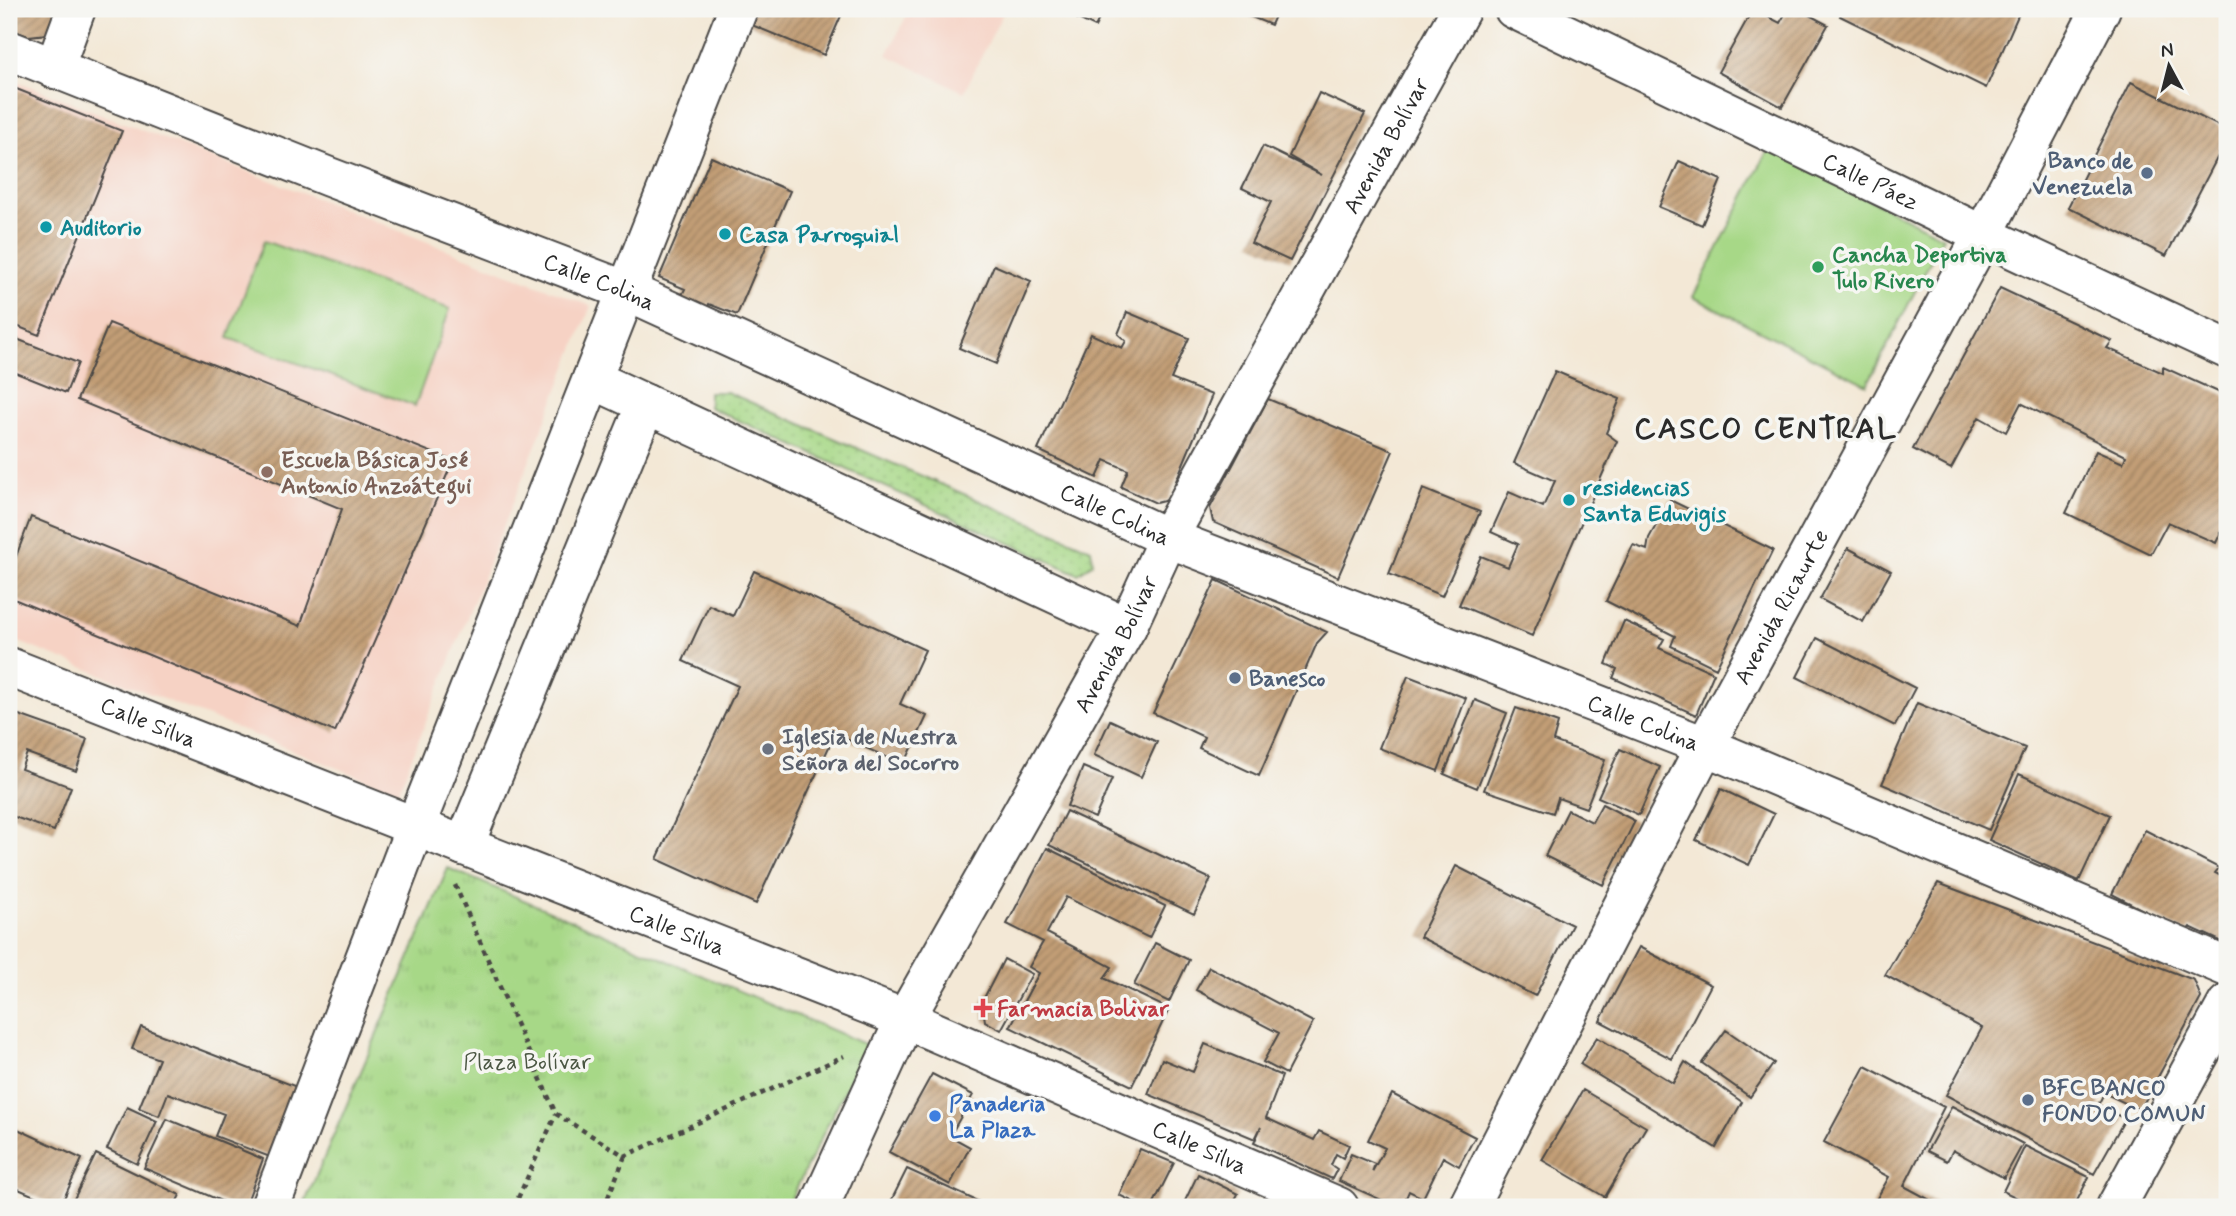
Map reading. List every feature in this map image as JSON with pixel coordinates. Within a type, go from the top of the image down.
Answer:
[{"type":"street","points":[[54,69],[76,9]]},
{"type":"street","points":[[270,1207],[415,827],[738,9]]},
{"type":"street","name":"Avenida Bolívar","points":[[818,1207],[905,1019],[1127,627],[1168,538],[1461,9]]},
{"type":"street","name":"Calle Páez","points":[[1514,9],[1983,235],[2227,349]]},
{"type":"street","name":"Avenida Ricaurte","points":[[1468,1207],[1705,746],[1983,235],[2101,9]]},
{"type":"street","name":"Calle Colina","points":[[9,50],[627,291],[1168,538],[1705,746],[2227,967]]},
{"type":"street","points":[[592,379],[1127,627]]},
{"type":"street","points":[[459,863],[646,404]]},
{"type":"street","name":"Calle Silva","points":[[9,667],[415,827],[459,863],[905,1019],[1339,1207]]},
{"type":"street","points":[[2116,1207],[2227,1004]]},
{"type":"path","points":[[459,863],[555,1114],[625,1156]]},
{"type":"path","points":[[604,1207],[625,1156],[855,1051]]},
{"type":"path","points":[[513,1207],[555,1114]]},
{"type":"shaded area","points":[[910,9],[1005,9],[964,92],[887,55]]},
{"type":"shaded area","name":"Escuela Básica José Antonio Anzoátegui","points":[[9,78],[591,306],[398,792],[9,638]]},
{"type":"green space","name":"Cancha Deportiva Tulo Rivero","points":[[1769,148],[1943,237],[1867,385],[1693,297]]},
{"type":"green space","points":[[264,241],[450,309],[415,406],[228,338]]},
{"type":"green space","points":[[709,392],[727,392],[1091,549],[1093,563],[1078,574],[709,407]]},
{"type":"green space","name":"Plaza Bolívar","points":[[448,868],[867,1045],[787,1207],[303,1207]]},
{"type":"building","points":[[9,9],[57,9],[48,34],[28,36],[9,29]]},
{"type":"building","points":[[753,9],[844,9],[824,55],[747,23]]},
{"type":"building","points":[[1075,9],[1104,9],[1095,27],[1072,16]]},
{"type":"building","points":[[1232,9],[1278,9],[1271,25]]},
{"type":"building","points":[[1753,9],[1780,23],[1788,9],[1798,9],[1828,25],[1782,107],[1718,72]]},
{"type":"building","points":[[1843,9],[2020,11],[1986,88],[1840,16]]},
{"type":"building","name":"Banco de Venezuela","points":[[2131,82],[2227,130],[2227,139],[2166,256],[2068,207]]},
{"type":"building","name":"Auditorio","points":[[14,88],[122,131],[39,335],[9,323],[9,102]]},
{"type":"building","points":[[1319,93],[1365,114],[1290,261],[1251,243],[1271,202],[1242,188],[1263,146],[1322,175],[1289,156]]},
{"type":"building","name":"Casa Parroquial","points":[[711,157],[790,191],[737,315],[709,304],[706,312],[679,301],[685,289],[659,278]]},
{"type":"building","points":[[1679,161],[1721,180],[1702,225],[1659,207]]},
{"type":"building","points":[[994,265],[1031,281],[996,364],[959,348]]},
{"type":"building","points":[[2000,288],[2112,341],[2107,348],[2163,373],[2163,367],[2227,396],[2227,519],[2216,543],[2168,522],[2151,554],[2066,513],[2096,451],[2123,463],[2126,456],[2021,403],[2006,432],[1979,417],[1951,469],[1913,449]]},
{"type":"building","points":[[1127,312],[1189,338],[1171,379],[1212,395],[1168,500],[1156,503],[1121,487],[1128,470],[1105,460],[1097,478],[1038,450],[1091,334],[1122,348],[1126,341],[1118,334]]},
{"type":"building","name":"Escuela Básica José Antonio Anzoátegui","points":[[109,323],[453,461],[335,732],[9,597],[9,575],[31,517],[300,626],[342,509],[77,400]]},
{"type":"building","points":[[9,336],[78,363],[66,393],[9,370]]},
{"type":"building","name":"residencias Santa Eduvigis","points":[[1555,371],[1620,399],[1606,433],[1617,441],[1532,636],[1459,605],[1481,556],[1508,567],[1518,544],[1491,532],[1509,492],[1543,507],[1555,481],[1514,463]]},
{"type":"building","points":[[1268,399],[1393,451],[1338,577],[1213,522],[1210,508]]},
{"type":"building","points":[[1423,489],[1480,512],[1442,596],[1389,574]]},
{"type":"building","points":[[1670,500],[1773,550],[1716,668],[1671,646],[1675,636],[1606,601],[1633,545],[1647,550],[1649,538]]},
{"type":"building","points":[[1848,548],[1891,571],[1863,622],[1820,599]]},
{"type":"building","name":"Iglesia de Nuestra Señora del Socorro","points":[[754,571],[925,650],[900,704],[927,716],[904,765],[835,734],[756,904],[657,859],[738,686],[683,661],[709,605],[733,616]]},
{"type":"building","name":"Banesco","points":[[1216,580],[1327,632],[1317,643],[1259,776],[1199,748],[1204,737],[1153,713]]},
{"type":"building","points":[[1624,621],[1664,639],[1659,648],[1714,673],[1696,715],[1613,678],[1617,669],[1606,664]]},
{"type":"building","points":[[1817,638],[1915,688],[1895,726],[1797,677]]},
{"type":"building","points":[[1408,676],[1466,698],[1438,771],[1379,748]]},
{"type":"building","points":[[1475,700],[1507,713],[1477,788],[1444,774]]},
{"type":"building","points":[[1917,703],[2025,748],[1989,830],[1882,784]]},
{"type":"building","points":[[1516,708],[1558,723],[1553,741],[1605,760],[1586,808],[1558,798],[1553,813],[1484,790]]},
{"type":"building","points":[[16,714],[87,739],[76,771],[27,753],[21,769],[71,787],[54,831],[9,815],[9,733]]},
{"type":"building","points":[[1110,720],[1157,742],[1141,777],[1094,755]]},
{"type":"building","points":[[1620,749],[1660,767],[1639,815],[1598,797]]},
{"type":"building","points":[[1083,767],[1112,779],[1095,818],[1067,806]]},
{"type":"building","points":[[2019,774],[2110,815],[2079,881],[1989,840]]},
{"type":"building","points":[[1721,789],[1774,814],[1749,865],[1696,840]]},
{"type":"building","points":[[1602,804],[1635,821],[1603,885],[1545,856],[1568,810],[1592,822]]},
{"type":"building","points":[[1066,811],[1211,879],[1194,914],[1049,845]]},
{"type":"building","points":[[2145,830],[2219,868],[2215,873],[2227,879],[2227,944],[2190,927],[2186,932],[2112,894]]},
{"type":"building","points":[[1047,848],[1165,906],[1149,938],[1066,897],[1047,933],[1112,967],[1104,978],[1169,1009],[1132,1086],[1010,1027],[1039,973],[1029,967],[1043,942],[1007,924]]},
{"type":"building","points":[[1456,866],[1572,925],[1535,996],[1420,937]]},
{"type":"building","points":[[1938,883],[2194,980],[2201,998],[2140,1110],[2104,1093],[2098,1105],[2125,1119],[2094,1174],[1946,1095],[1982,1028],[1885,975]]},
{"type":"building","points":[[1155,943],[1189,960],[1169,1002],[1134,985]]},
{"type":"building","points":[[1639,947],[1711,985],[1672,1059],[1600,1021]]},
{"type":"building","points":[[1004,959],[1032,974],[1001,1030],[985,1021],[982,1002]]},
{"type":"building","points":[[1209,967],[1313,1022],[1286,1074],[1263,1062],[1279,1033],[1196,990]]},
{"type":"building","points":[[141,1027],[297,1087],[270,1157],[215,1136],[224,1114],[168,1093],[159,1116],[139,1108],[159,1059],[132,1049]]},
{"type":"building","points":[[1726,1030],[1774,1063],[1750,1097],[1702,1063]]},
{"type":"building","points":[[1597,1037],[1673,1083],[1685,1062],[1742,1102],[1716,1148],[1580,1064]]},
{"type":"building","points":[[1205,1044],[1282,1076],[1266,1118],[1314,1140],[1319,1131],[1349,1145],[1343,1158],[1336,1154],[1331,1165],[1337,1169],[1332,1179],[1254,1143],[1261,1127],[1255,1139],[1148,1094],[1162,1059],[1193,1072]]},
{"type":"building","points":[[1865,1066],[1944,1107],[1904,1186],[1943,1207],[1872,1207],[1889,1177],[1824,1142]]},
{"type":"building","name":"Panaderia La Plaza","points":[[932,1074],[973,1095],[950,1136],[970,1147],[950,1185],[889,1152]]},
{"type":"building","points":[[1583,1090],[1646,1127],[1605,1197],[1542,1160]]},
{"type":"building","points":[[1392,1094],[1475,1137],[1459,1166],[1443,1157],[1423,1198],[1409,1191],[1402,1207],[1339,1181],[1351,1154],[1375,1164],[1372,1172],[1385,1148],[1368,1140]]},
{"type":"building","points":[[1952,1106],[2023,1144],[2004,1178],[1953,1150],[1947,1161],[1927,1151]]},
{"type":"building","points":[[127,1107],[157,1121],[137,1164],[107,1149]]},
{"type":"building","points":[[167,1119],[263,1159],[245,1207],[235,1207],[144,1168]]},
{"type":"building","points":[[9,1125],[82,1159],[60,1207],[9,1185]]},
{"type":"building","points":[[2025,1146],[2089,1177],[2074,1207],[2030,1207],[2032,1205],[2003,1191]]},
{"type":"building","points":[[1140,1149],[1174,1163],[1152,1207],[1144,1207],[1119,1195]]},
{"type":"building","points":[[96,1154],[180,1195],[174,1207],[70,1207]]},
{"type":"building","points":[[907,1169],[990,1207],[888,1207]]},
{"type":"building","points":[[1198,1174],[1238,1194],[1231,1207],[1182,1207]]},
{"type":"place","name":"Banco de Venezuela","points":[[2147,173]]},
{"type":"place","name":"Auditorio","points":[[46,227]]},
{"type":"place","name":"Casa Parroquial","points":[[725,234]]},
{"type":"place","name":"Cancha Deportiva Tulo Rivero","points":[[1818,267]]},
{"type":"place","name":"Escuela Básica José Antonio Anzoátegui","points":[[267,472]]},
{"type":"place","name":"residencias Santa Eduvigis","points":[[1569,500]]},
{"type":"place","name":"Banesco","points":[[1235,678]]},
{"type":"place","name":"Iglesia de Nuestra Señora del Socorro","points":[[768,749]]},
{"type":"place","name":"Farmacia Bolivar","points":[[983,1008]]},
{"type":"place","name":"BFC BANCO FONDO COMUN","points":[[2028,1100]]},
{"type":"place","name":"Panaderia La Plaza","points":[[935,1116]]},
{"type":"district","name":"CASCO CENTRAL","points":[[1766,428]]}]
